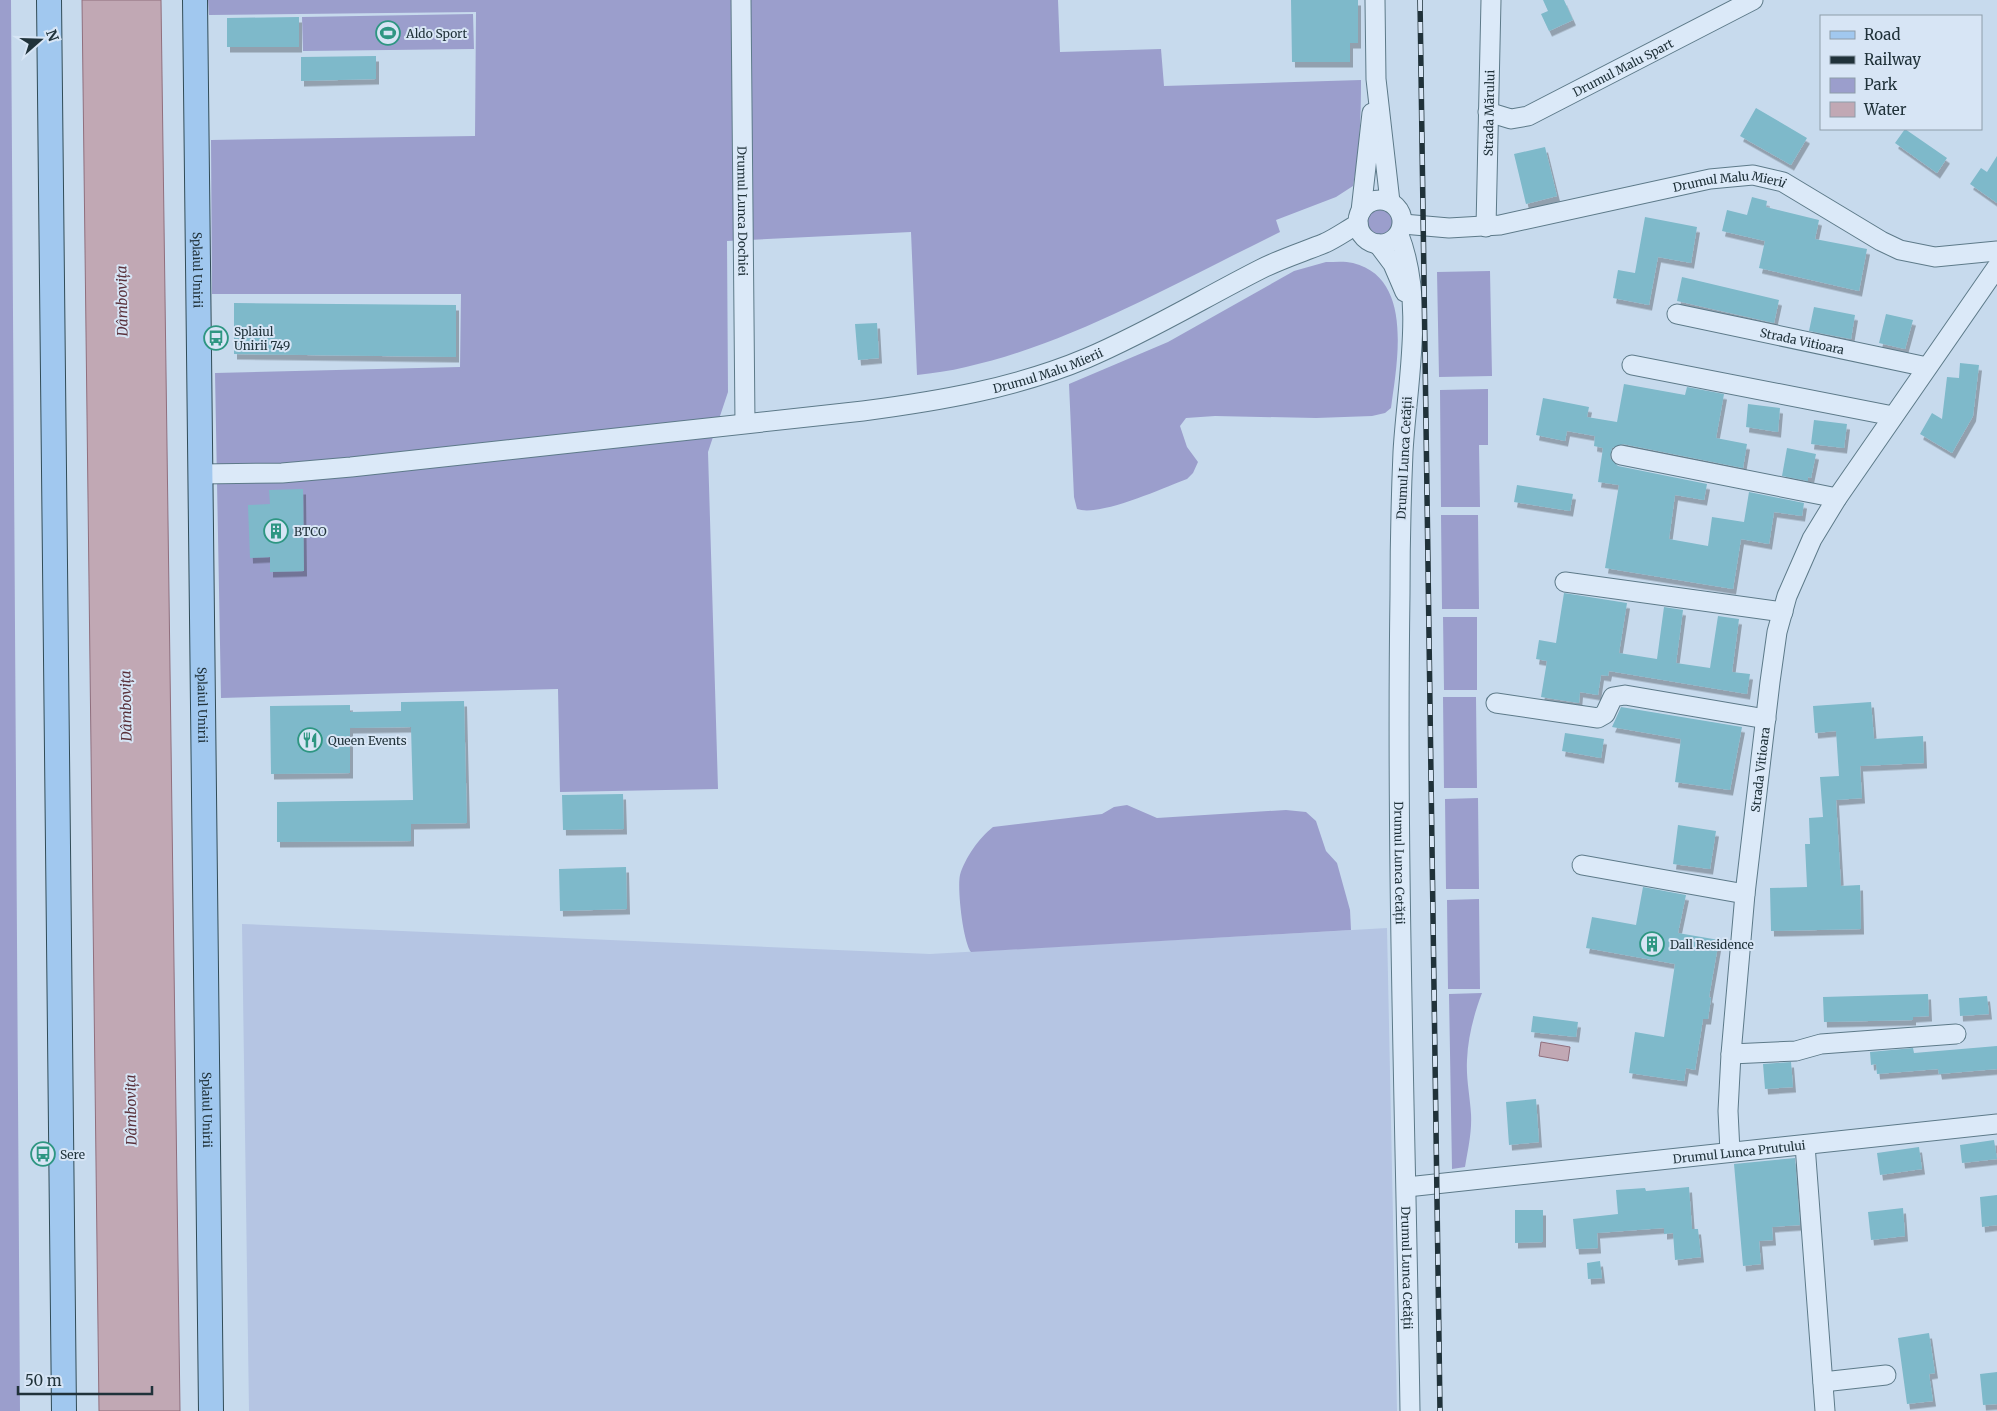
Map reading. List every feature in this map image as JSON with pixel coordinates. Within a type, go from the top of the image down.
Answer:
[{"type":"main road","points":[[48,0],[64,1411]]},
{"type":"main road","name":"Splaiul Unirii","points":[[195,0],[211,1411]]},
{"type":"street","name":"Drumul Lunca Dochiei","points":[[741,0],[745,423]]},
{"type":"street","points":[[1365,229],[1376,79],[1375,0]]},
{"type":"street","name":"Strada Mărului","points":[[1486,227],[1492,0]]},
{"type":"street","name":"Drumul Malu Spart","points":[[1488,112],[1511,119],[1528,116],[1753,0]]},
{"type":"street","points":[[1376,79],[1390,202]]},
{"type":"street","name":"Drumul Malu Mierii","points":[[1401,229],[1486,227],[1710,179],[1753,175],[1783,182],[1881,241],[1900,250],[1935,257],[1997,251]]},
{"type":"street","points":[[1377,200],[1390,202],[1400,212],[1401,229],[1390,242],[1365,229],[1370,202],[1377,200]]},
{"type":"street","name":"Drumul Malu Mierii","points":[[200,474],[314,471],[907,405],[986,390],[1048,373],[1119,344],[1261,268],[1365,229]]},
{"type":"street","name":"Drumul Lunca Cetății","points":[[1365,229],[1398,274],[1412,315]]},
{"type":"street","name":"Drumul Lunca Cetății","points":[[1401,229],[1408,269],[1412,315],[1401,499],[1400,600],[1400,804],[1410,1411]]},
{"type":"street","name":"Strada Vitioara","points":[[1730,1152],[1728,1111],[1731,1054],[1745,894],[1766,719],[1778,632],[1783,612],[1800,564],[1837,498],[1997,266]]},
{"type":"street","name":"Strada Vitioara","points":[[1677,314],[1927,368]]},
{"type":"street","points":[[1632,365],[1893,416]]},
{"type":"street","points":[[1621,455],[1837,498]]},
{"type":"street","points":[[1565,582],[1783,612]]},
{"type":"street","points":[[1496,704],[1598,718],[1605,714],[1613,697],[1625,695],[1766,719]]},
{"type":"street","points":[[1582,865],[1745,894]]},
{"type":"street","points":[[1731,1054],[1796,1051],[1821,1044],[1956,1034]]},
{"type":"street","points":[[1805,1145],[1997,1124]]},
{"type":"street","name":"Drumul Lunca Prutului","points":[[1407,1187],[1805,1145],[1825,1411]]},
{"type":"street","points":[[1823,1382],[1886,1375]]},
{"type":"shaded area","points":[[242,924],[930,954],[1387,928],[1397,1411],[249,1411]]},
{"type":"green space","points":[[0,0],[11,0],[20,1411],[0,1411]]},
{"type":"green space","points":[[208,0],[1058,0],[1060,52],[1161,49],[1164,86],[1361,80],[1360,133],[1353,186],[1336,197],[1276,220],[1280,232],[1086,327],[1006,357],[942,372],[917,375],[911,232],[727,241],[728,392],[708,452],[718,789],[560,792],[558,689],[221,698],[215,373],[460,367],[461,294],[212,294],[211,140],[475,136],[476,12],[209,15]]},
{"type":"green space","name":"Aldo Sport","points":[[473,14],[474,49],[303,51],[302,17]]},
{"type":"green space","points":[[1380,210],[1389,214],[1393,223],[1389,232],[1380,236],[1371,232],[1367,223],[1371,214]]},
{"type":"green space","points":[[1326,262],[1353,263],[1372,272],[1386,286],[1393,304],[1397,324],[1398,346],[1391,408],[1385,413],[1372,416],[1316,418],[1215,416],[1186,418],[1180,426],[1187,447],[1198,462],[1193,473],[1187,479],[1148,495],[1116,505],[1101,509],[1077,509],[1074,497],[1069,384],[1168,342],[1294,271]]},
{"type":"green space","points":[[1490,271],[1492,376],[1439,377],[1437,272]]},
{"type":"green space","points":[[1488,389],[1488,445],[1479,445],[1480,507],[1441,507],[1440,390]]},
{"type":"green space","points":[[1441,515],[1478,515],[1479,609],[1442,609]]},
{"type":"green space","points":[[1443,617],[1477,617],[1477,690],[1444,690]]},
{"type":"green space","points":[[1443,697],[1476,697],[1477,788],[1444,788]]},
{"type":"green space","points":[[1478,798],[1479,889],[1446,889],[1445,799]]},
{"type":"green space","points":[[1127,805],[1157,818],[1286,810],[1306,812],[1316,821],[1326,851],[1337,863],[1350,910],[1351,930],[971,952],[965,938],[961,915],[960,875],[969,855],[993,827],[1102,814],[1114,807]]},
{"type":"green space","points":[[1479,899],[1480,989],[1448,989],[1447,900]]},
{"type":"green space","points":[[1482,993],[1472,1026],[1467,1060],[1471,1121],[1465,1167],[1452,1169],[1449,994]]},
{"type":"water","name":"Dâmbovița","points":[[82,0],[161,0],[180,1411],[99,1411]]},
{"type":"water","points":[[1541,1042],[1570,1047],[1568,1061],[1539,1056]]},
{"type":"building","points":[[1291,0],[1358,0],[1358,43],[1350,43],[1350,62],[1292,62]]},
{"type":"building","points":[[1543,0],[1564,0],[1573,20],[1549,31],[1541,14],[1548,11]]},
{"type":"building","points":[[299,17],[299,47],[227,47],[227,18]]},
{"type":"building","points":[[376,56],[376,79],[301,81],[301,57]]},
{"type":"building","points":[[1756,108],[1807,138],[1791,165],[1740,136]]},
{"type":"building","points":[[1904,130],[1906,130],[1947,158],[1937,173],[1895,143]]},
{"type":"building","points":[[1545,147],[1557,196],[1526,204],[1514,154]]},
{"type":"building","points":[[1997,156],[1997,203],[1970,184],[1981,168],[1987,172]]},
{"type":"building","points":[[1752,197],[1767,201],[1766,207],[1819,220],[1815,239],[1867,249],[1859,291],[1759,268],[1765,241],[1722,231],[1727,210],[1747,215]]},
{"type":"building","points":[[1645,217],[1697,227],[1691,263],[1658,257],[1649,305],[1613,298],[1618,270],[1635,273]]},
{"type":"building","points":[[1682,277],[1779,300],[1774,323],[1677,301]]},
{"type":"building","points":[[234,303],[456,305],[456,357],[234,354]]},
{"type":"building","points":[[1814,307],[1855,315],[1851,339],[1809,331]]},
{"type":"building","points":[[1886,314],[1913,320],[1905,349],[1879,343]]},
{"type":"building","points":[[877,323],[879,358],[858,360],[855,324]]},
{"type":"building","points":[[1960,363],[1979,365],[1973,416],[1952,453],[1920,434],[1932,413],[1942,419],[1947,377],[1959,378]]},
{"type":"building","points":[[1624,384],[1685,395],[1687,387],[1724,394],[1716,438],[1747,444],[1743,468],[1623,444],[1612,448],[1610,458],[1618,466],[1707,484],[1704,500],[1675,495],[1669,539],[1708,546],[1712,517],[1744,522],[1749,492],[1804,503],[1802,516],[1774,512],[1769,544],[1741,539],[1733,589],[1605,568],[1619,485],[1598,482],[1603,448],[1594,446],[1595,436],[1567,431],[1565,441],[1536,435],[1543,398],[1589,407],[1587,417],[1617,422]]},
{"type":"building","points":[[1748,404],[1780,408],[1778,432],[1746,427]]},
{"type":"building","points":[[1814,420],[1847,424],[1844,448],[1811,444]]},
{"type":"building","points":[[1787,448],[1816,454],[1811,478],[1808,477],[1808,481],[1782,476]]},
{"type":"building","points":[[1517,485],[1573,494],[1570,511],[1514,502]]},
{"type":"building","name":"BTCO","points":[[303,489],[304,571],[270,572],[270,557],[250,558],[248,505],[270,504],[269,490]]},
{"type":"building","points":[[1564,593],[1627,603],[1619,653],[1657,659],[1664,607],[1683,610],[1676,663],[1710,668],[1718,616],[1739,619],[1732,672],[1750,674],[1747,694],[1609,671],[1608,676],[1601,675],[1598,695],[1580,692],[1579,703],[1541,697],[1547,661],[1536,659],[1539,640],[1556,643]]},
{"type":"building","points":[[464,701],[467,823],[411,824],[411,841],[277,842],[277,802],[413,800],[411,727],[350,728],[350,773],[271,774],[270,706],[350,705],[350,712],[401,711],[401,702]]},
{"type":"building","points":[[1871,702],[1874,739],[1923,736],[1924,763],[1860,766],[1862,798],[1836,800],[1841,886],[1860,885],[1861,929],[1771,931],[1770,888],[1807,887],[1805,844],[1810,844],[1809,818],[1823,817],[1820,777],[1839,776],[1836,731],[1815,733],[1813,706]]},
{"type":"building","points":[[1621,707],[1742,727],[1730,790],[1675,782],[1681,739],[1612,727]]},
{"type":"building","points":[[1565,733],[1604,739],[1601,758],[1562,751]]},
{"type":"building","points":[[623,794],[624,829],[563,830],[562,795]]},
{"type":"building","points":[[1678,825],[1716,831],[1710,869],[1673,864]]},
{"type":"building","points":[[626,867],[627,909],[560,911],[559,869]]},
{"type":"building","points":[[1643,887],[1686,895],[1678,933],[1719,940],[1709,997],[1711,998],[1708,1019],[1703,1019],[1695,1070],[1686,1068],[1684,1081],[1629,1073],[1635,1032],[1664,1037],[1675,964],[1586,948],[1592,917],[1636,925]]},
{"type":"building","points":[[1928,994],[1929,1016],[1913,1017],[1913,1020],[1824,1022],[1823,997]]},
{"type":"building","points":[[1987,996],[1989,1014],[1960,1016],[1959,998]]},
{"type":"building","points":[[1533,1016],[1578,1022],[1576,1037],[1531,1032]]},
{"type":"building","points":[[1997,1046],[1997,1069],[1939,1074],[1938,1069],[1877,1074],[1876,1064],[1871,1065],[1870,1052],[1913,1048],[1914,1053]]},
{"type":"building","points":[[1791,1062],[1793,1087],[1765,1089],[1763,1064]]},
{"type":"building","points":[[1536,1099],[1539,1142],[1509,1145],[1506,1102]]},
{"type":"building","points":[[1994,1140],[1997,1159],[1962,1163],[1960,1145]]},
{"type":"building","points":[[1919,1147],[1922,1169],[1880,1175],[1877,1153]]},
{"type":"building","points":[[1795,1158],[1800,1225],[1772,1227],[1773,1240],[1759,1241],[1761,1264],[1743,1266],[1734,1164]]},
{"type":"building","points":[[1689,1187],[1692,1229],[1698,1229],[1701,1257],[1675,1260],[1673,1233],[1664,1234],[1664,1228],[1597,1233],[1598,1248],[1576,1249],[1573,1219],[1618,1214],[1616,1190],[1645,1188],[1646,1191]]},
{"type":"building","points":[[1997,1195],[1997,1225],[1982,1227],[1980,1197]]},
{"type":"building","points":[[1903,1208],[1905,1236],[1871,1240],[1868,1212]]},
{"type":"building","points":[[1515,1210],[1543,1210],[1543,1242],[1515,1243]]},
{"type":"building","points":[[1600,1261],[1602,1278],[1588,1279],[1587,1263]]},
{"type":"building","points":[[1929,1333],[1935,1373],[1929,1374],[1933,1401],[1907,1404],[1898,1338]]},
{"type":"building","points":[[1997,1372],[1997,1404],[1983,1405],[1980,1374]]},
{"type":"railway","points":[[1420,0],[1440,1411]]},
{"type":"place","name":"Aldo Sport","points":[[388,33]]},
{"type":"place","name":"Splaiul Unirii 749","points":[[216,338]]},
{"type":"place","name":"BTCO","points":[[276,531]]},
{"type":"place","name":"Queen Events","points":[[310,740]]},
{"type":"place","name":"Dall Residence","points":[[1652,944]]},
{"type":"place","name":"Sere","points":[[43,1154]]}]
